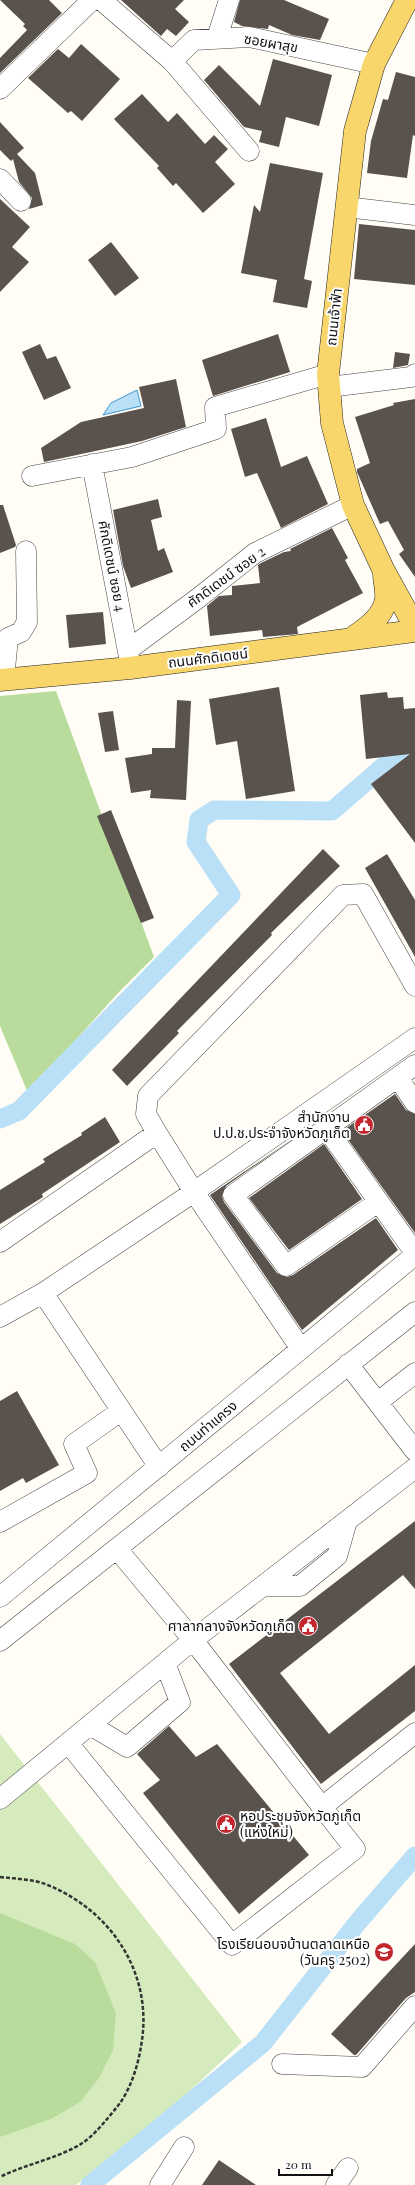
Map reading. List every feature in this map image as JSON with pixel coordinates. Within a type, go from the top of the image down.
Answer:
[{"type":"main road","name":"ถนนเจ้าฟ้า","points":[[407,0],[374,64],[355,130],[328,381],[332,423],[353,505],[383,569],[415,627]]},
{"type":"main road","points":[[351,639],[372,624],[382,609],[386,599],[383,569]]},
{"type":"main road","name":"ถนนศักดิเดชน์","points":[[2,680],[129,659],[351,639],[415,631]]},
{"type":"street","points":[[0,89],[92,0]]},
{"type":"street","points":[[101,0],[172,61],[249,151]]},
{"type":"street","points":[[216,38],[229,0]]},
{"type":"street","name":"ซอยผาสุข","points":[[172,61],[194,40],[249,37],[374,64]]},
{"type":"street","points":[[0,179],[21,201]]},
{"type":"street","points":[[346,207],[415,215]]},
{"type":"street","points":[[32,476],[132,457],[216,429],[215,407],[328,381],[411,377],[415,374]]},
{"type":"street","name":"ศักดิเดชน์ ซอย 4","points":[[92,464],[129,659]]},
{"type":"street","name":"ศักดิเดชน์ ซอย 2","points":[[129,659],[197,599],[255,553],[353,505]]},
{"type":"street","points":[[2,680],[8,638],[21,632],[27,622],[26,551]]},
{"type":"street","points":[[302,1349],[194,1192],[157,1133],[146,1114],[148,1096],[343,895],[363,894],[415,986]]},
{"type":"street","points":[[0,1317],[43,1293],[194,1192],[415,1038]]},
{"type":"street","points":[[378,1202],[286,1266],[233,1195],[415,1065]]},
{"type":"street","points":[[398,1078],[415,1103]]},
{"type":"street","points":[[327,1129],[415,1254]]},
{"type":"street","points":[[0,1242],[157,1133]]},
{"type":"street","name":"ถนนท่าแครง","points":[[0,1596],[159,1467],[415,1254]]},
{"type":"street","points":[[43,1293],[159,1467]]},
{"type":"street","points":[[0,1641],[415,1312]]},
{"type":"street","points":[[348,1364],[415,1450]]},
{"type":"street","points":[[378,1402],[415,1372]]},
{"type":"street","points":[[0,1522],[87,1473],[74,1444],[121,1411]]},
{"type":"street","points":[[0,1799],[193,1640],[415,1468]]},
{"type":"street","points":[[68,1743],[232,1945],[355,1849],[193,1640],[117,1549]]},
{"type":"street","points":[[90,1725],[127,1747],[180,1702],[165,1663]]},
{"type":"street","points":[[322,1807],[415,1733]]},
{"type":"street","points":[[282,2064],[362,2067],[415,2006]]},
{"type":"street","points":[[160,2185],[184,2147]]},
{"type":"street","points":[[336,2185],[348,2168]]},
{"type":"path","points":[[0,1877],[25,1879],[50,1886],[96,1913],[114,1933],[127,1954],[138,1978],[144,2004],[144,2029],[140,2055],[131,2081],[118,2106],[102,2124],[82,2143],[59,2155],[32,2163],[0,2176]]},
{"type":"green space","points":[[56,691],[154,957],[118,993],[28,1093],[0,1026],[0,696]]},
{"type":"green space","points":[[0,1734],[242,2042],[161,2118],[76,2185],[0,2185]]},
{"type":"green space","points":[[0,1913],[75,1944],[95,1962],[116,2013],[113,2050],[99,2078],[80,2102],[51,2119],[0,2137]]},
{"type":"water","points":[[137,390],[141,406],[103,415],[111,403]]},
{"type":"building","points":[[0,0],[49,0],[62,13],[0,73],[0,58],[27,30],[23,26],[25,24]]},
{"type":"building","points":[[121,0],[184,0],[175,9],[189,22],[176,36],[167,29],[161,36]]},
{"type":"building","points":[[240,0],[284,0],[329,19],[320,40],[292,35],[269,25],[268,29],[242,26],[234,22]]},
{"type":"building","points":[[81,44],[120,79],[82,121],[71,111],[68,113],[28,78],[58,49],[69,58]]},
{"type":"building","points":[[273,59],[332,75],[319,126],[286,117],[279,147],[259,142],[262,131],[244,127],[204,80],[219,65],[260,106]]},
{"type":"building","points":[[396,72],[415,77],[415,136],[413,135],[407,178],[367,173],[371,141],[383,99],[388,100]]},
{"type":"building","points":[[142,94],[168,122],[177,113],[205,144],[214,135],[228,149],[215,162],[235,184],[203,213],[176,183],[173,186],[157,168],[159,166],[114,119]]},
{"type":"building","points":[[0,122],[24,148],[17,154],[35,173],[43,205],[29,209],[32,198],[19,182],[13,159],[11,161],[0,150]]},
{"type":"building","points":[[270,163],[323,173],[304,279],[312,281],[307,308],[273,302],[277,280],[241,273],[254,205],[260,212]]},
{"type":"building","points":[[0,199],[30,227],[12,247],[29,262],[0,292]]},
{"type":"building","points":[[359,224],[415,230],[415,285],[354,279]]},
{"type":"building","points":[[111,242],[139,278],[115,296],[88,260]]},
{"type":"building","points":[[278,334],[290,372],[213,396],[202,360]]},
{"type":"building","points":[[40,344],[47,359],[56,356],[71,388],[44,400],[22,352]]},
{"type":"building","points":[[395,352],[410,354],[408,365],[393,368]]},
{"type":"building","points":[[176,379],[186,427],[142,441],[44,462],[41,448],[81,422],[144,408],[139,387]]},
{"type":"building","points":[[415,399],[415,577],[399,554],[404,550],[388,521],[380,524],[357,472],[357,469],[370,463],[355,417],[394,405],[393,403]]},
{"type":"building","points":[[266,418],[281,467],[307,456],[328,504],[281,528],[257,473],[245,477],[231,429]]},
{"type":"building","points":[[158,499],[162,517],[151,520],[158,551],[164,548],[173,572],[131,588],[123,566],[113,510]]},
{"type":"building","points":[[0,505],[3,505],[16,545],[15,547],[0,553]]},
{"type":"building","points":[[332,528],[348,558],[345,560],[363,593],[297,627],[298,634],[263,637],[262,630],[210,636],[207,606],[219,596],[232,595],[232,586],[260,583],[258,565],[284,552],[291,551],[290,549]]},
{"type":"building","points":[[103,612],[106,644],[69,648],[66,615]]},
{"type":"building","points":[[279,687],[295,791],[246,799],[237,741],[216,745],[209,699]]},
{"type":"building","points":[[387,692],[388,698],[403,697],[404,709],[415,708],[415,843],[371,784],[410,754],[366,759],[360,695]]},
{"type":"building","points":[[177,700],[191,701],[186,800],[150,798],[151,790],[131,793],[125,758],[152,754],[152,748],[175,748]]},
{"type":"building","points":[[113,711],[119,750],[105,752],[98,713]]},
{"type":"building","points":[[111,810],[154,918],[141,923],[97,816]]},
{"type":"building","points":[[323,849],[340,866],[271,933],[272,935],[177,1031],[179,1033],[127,1086],[112,1070]]},
{"type":"building","points":[[387,854],[415,900],[415,957],[365,868]]},
{"type":"building","points":[[395,1094],[406,1110],[415,1114],[415,1233],[342,1131]]},
{"type":"building","points":[[105,1117],[120,1142],[42,1194],[43,1197],[0,1224],[0,1190],[45,1162],[43,1159],[82,1135],[81,1133]]},
{"type":"building","points":[[294,1138],[226,1186],[222,1196],[224,1202],[277,1273],[287,1277],[293,1275],[376,1218],[398,1250],[302,1330],[210,1195]]},
{"type":"building","points":[[324,1144],[362,1199],[289,1250],[249,1198]]},
{"type":"building","points":[[17,1391],[59,1465],[26,1483],[23,1478],[0,1491],[0,1401]]},
{"type":"building","name":"ศาลากลางจังหวัดภูเก็ต","points":[[415,1521],[415,1589],[403,1575],[280,1673],[329,1734],[415,1665],[415,1711],[321,1784],[229,1664]]},
{"type":"building","name":"หอประชุมจังหวัดภูเก็ต (แห่งใหม่)","points":[[169,1726],[196,1757],[217,1744],[309,1855],[239,1914],[143,1793],[160,1780],[137,1754]]},
{"type":"building","points":[[415,1944],[415,1992],[406,1998],[356,2055],[354,2055],[331,2034]]},
{"type":"building","points":[[219,2160],[256,2185],[202,2185]]},
{"type":"waterway","points":[[0,1119],[19,1111],[231,895],[196,842],[199,820],[214,810],[332,811],[415,739]]},
{"type":"waterway","points":[[90,2185],[263,2043],[358,1922],[415,1856]]},
{"type":"place","name":"สำนักงาน ป.ป.ช.ประจำจังหวัดภูเก็ต","points":[[364,1125]]},
{"type":"place","name":"ศาลากลางจังหวัดภูเก็ต","points":[[308,1626]]},
{"type":"place","name":"หอประชุมจังหวัดภูเก็ต (แห่งใหม่)","points":[[226,1824]]},
{"type":"place","name":"โรงเรียนอบจบ้านตลาดเหนือ (วันครู 2502)","points":[[384,1952]]}]
